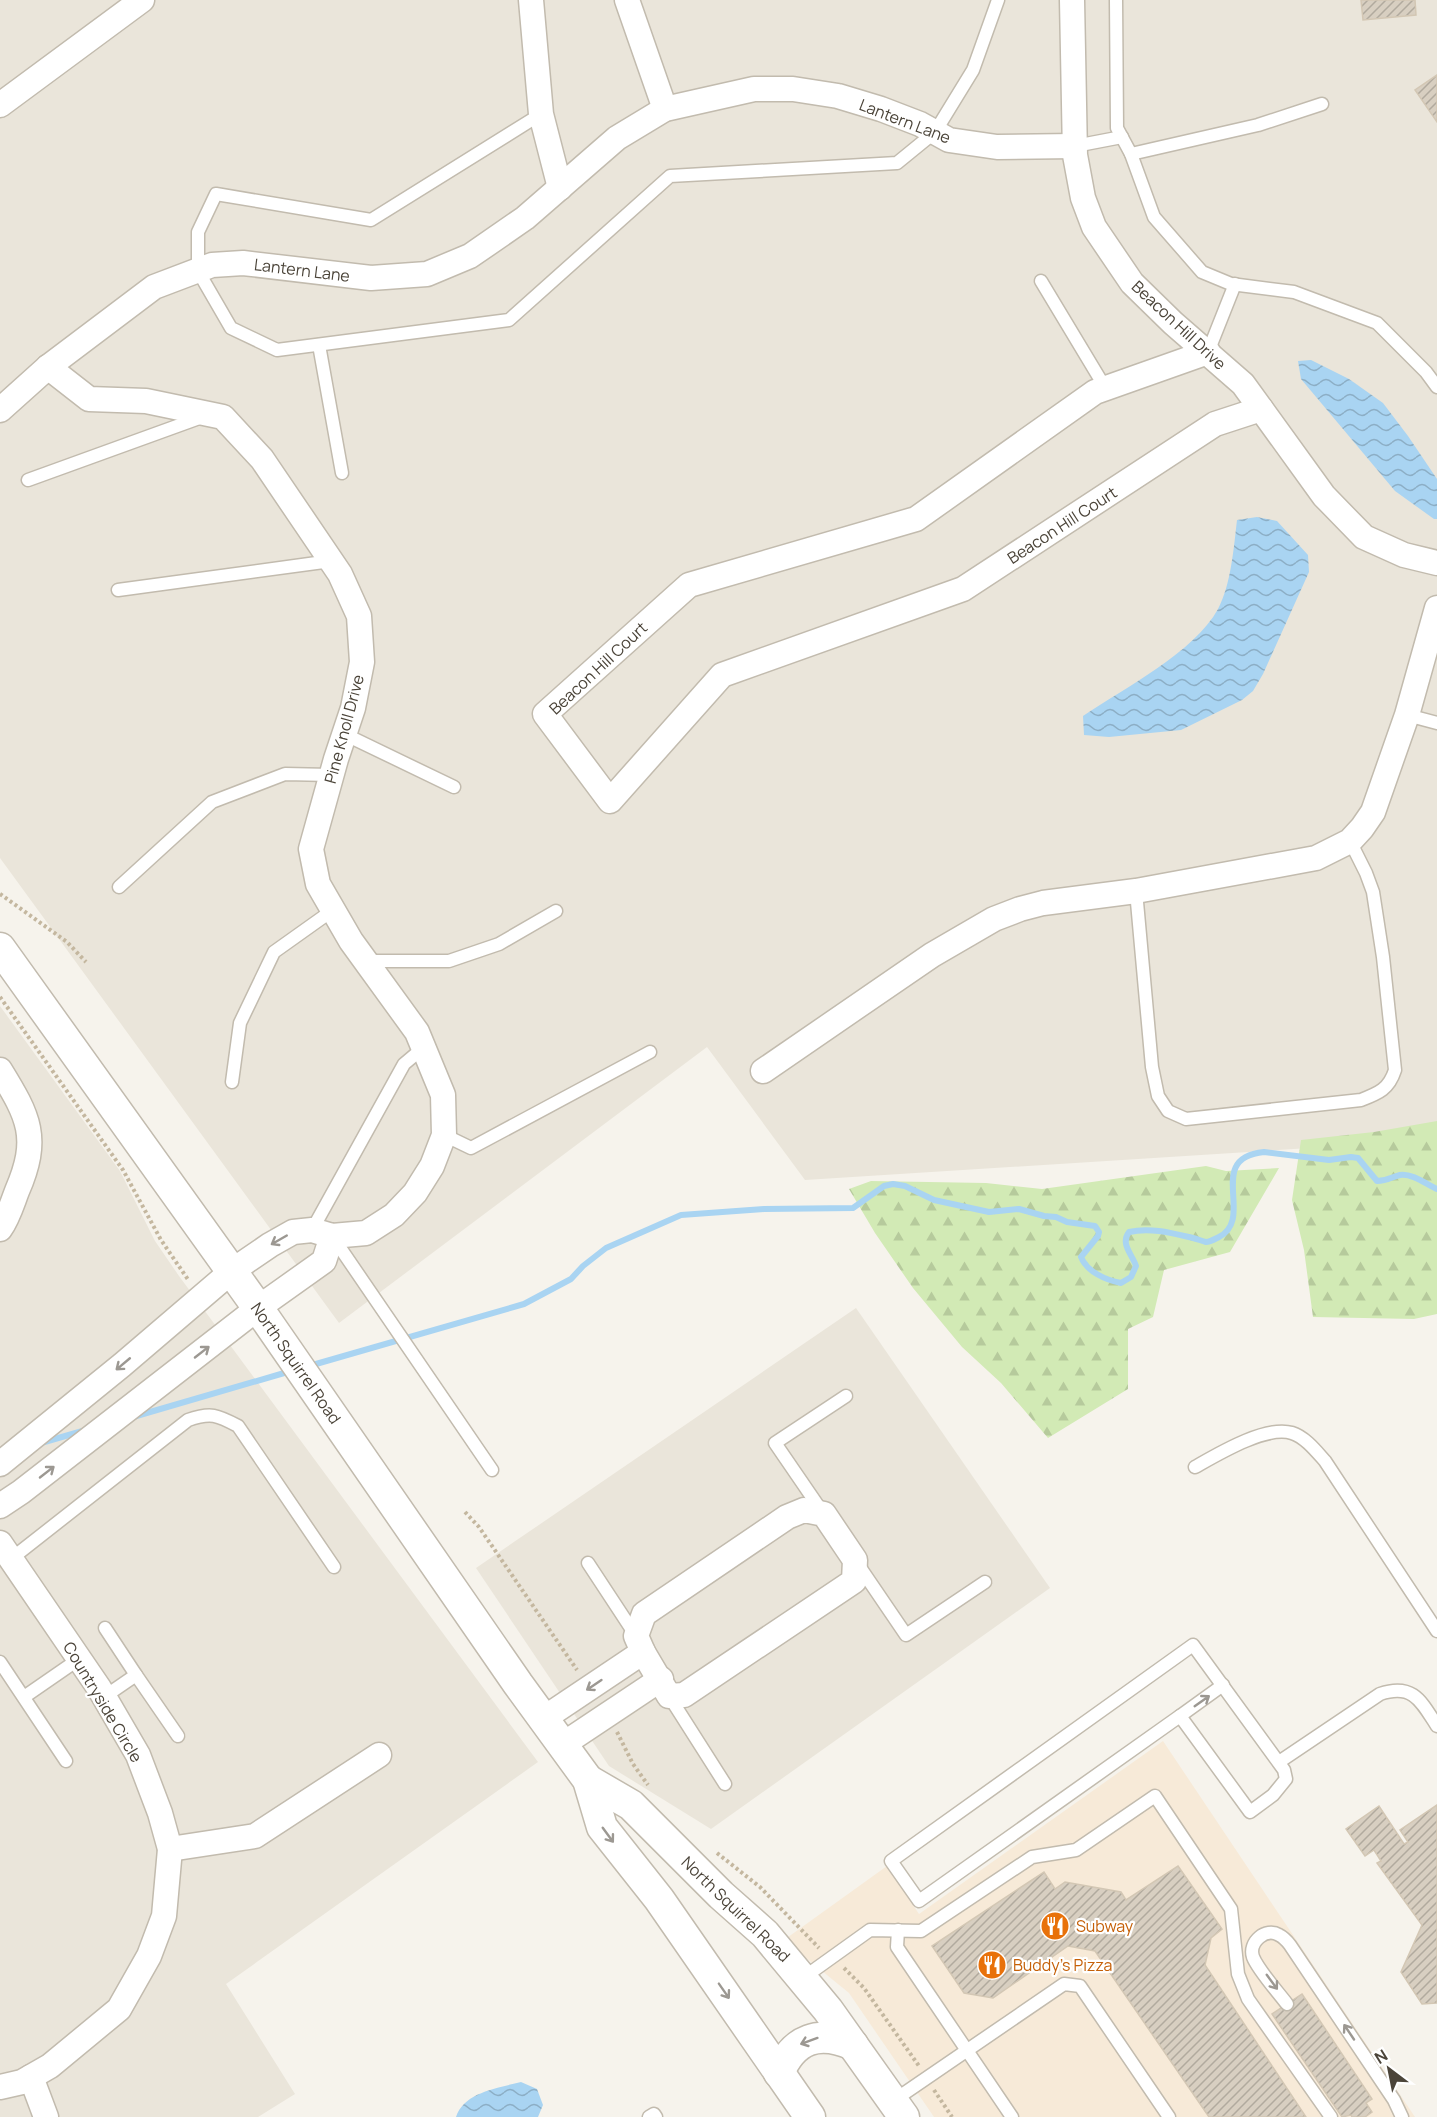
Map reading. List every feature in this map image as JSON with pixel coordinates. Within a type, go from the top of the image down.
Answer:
[{"type":"street","points":[[0,105],[142,0]]},
{"type":"street","points":[[531,0],[541,114],[560,188]]},
{"type":"street","points":[[627,0],[665,109]]},
{"type":"street","name":"Beacon Hill Drive","points":[[1072,0],[1075,146],[1083,198],[1094,227],[1132,283],[1173,323],[1243,384],[1324,496],[1364,537],[1404,555],[1437,563]]},
{"type":"street","name":"Lantern Lane","points":[[48,368],[154,286],[212,265],[243,263],[371,279],[427,274],[470,256],[525,218],[617,138],[665,109],[754,89],[793,89],[838,96],[881,109],[949,140],[997,147],[1075,146]]},
{"type":"street","name":"Beacon Hill Court","points":[[1208,352],[1095,392],[916,519],[689,585],[545,714],[610,801],[722,675],[963,590],[1215,424],[1260,408]]},
{"type":"street","points":[[0,410],[48,368]]},
{"type":"street","name":"Pine Knoll Drive","points":[[48,368],[88,399],[146,400],[223,417],[262,459],[332,561],[359,616],[362,662],[353,708],[331,775],[311,849],[318,884],[351,942],[417,1032],[443,1095],[444,1135],[432,1166],[415,1193],[394,1215],[366,1233],[293,1232],[232,1271]]},
{"type":"street","points":[[763,1071],[932,955],[994,919],[1043,903],[1136,891],[1316,858],[1350,840],[1373,812],[1407,715],[1437,608]]},
{"type":"street","name":"North Squirrel Road","points":[[0,948],[232,1271],[543,1719],[588,1780],[602,1827],[672,1918],[810,2117]]},
{"type":"street","points":[[0,1070],[19,1101],[30,1134],[27,1169],[0,1229]]},
{"type":"street","points":[[0,1506],[31,1485],[258,1308],[324,1260],[322,1233]]},
{"type":"street","points":[[0,1464],[122,1365],[232,1271]]},
{"type":"street","points":[[804,1510],[824,1514],[855,1560],[854,1581],[684,1695],[665,1687],[639,1644],[644,1614],[787,1517],[804,1510]]},
{"type":"street","name":"Countryside Circle","points":[[0,2087],[22,2082],[50,2066],[119,2009],[149,1956],[164,1916],[170,1849],[160,1813],[138,1755],[104,1697],[5,1551]]},
{"type":"street","points":[[543,1719],[639,1644]]},
{"type":"street","points":[[562,1745],[665,1687]]},
{"type":"street","points":[[170,1849],[255,1836],[379,1755]]},
{"type":"street","name":"North Squirrel Road","points":[[588,1780],[631,1805],[721,1895],[765,1934],[803,1978],[899,2109]]},
{"type":"street","points":[[643,1880],[651,1866],[659,1860],[675,1857],[685,1859]]},
{"type":"street","points":[[779,2073],[791,2051],[811,2039],[826,2037],[840,2039],[853,2045]]},
{"type":"street","points":[[31,2077],[46,2117]]},
{"type":"lane","points":[[541,114],[371,220],[216,194],[198,232],[198,271],[231,328],[277,350],[509,320],[670,176],[897,163],[935,132],[973,70],[998,0]]},
{"type":"lane","points":[[1116,0],[1117,128],[1131,154],[1154,217],[1202,272],[1235,284],[1294,292],[1377,323],[1426,372],[1437,387]]},
{"type":"lane","points":[[1131,154],[1258,125],[1322,104]]},
{"type":"lane","points":[[1075,146],[1122,137]]},
{"type":"lane","points":[[1041,281],[1106,389]]},
{"type":"lane","points":[[1208,352],[1235,284]]},
{"type":"lane","points":[[319,345],[342,473]]},
{"type":"lane","points":[[28,480],[212,414]]},
{"type":"lane","points":[[118,590],[332,561]]},
{"type":"lane","points":[[1407,715],[1437,723]]},
{"type":"lane","points":[[344,734],[454,787]]},
{"type":"lane","points":[[119,887],[212,802],[285,774],[331,775]]},
{"type":"lane","points":[[1136,891],[1152,1067],[1158,1096],[1168,1112],[1186,1119],[1361,1100],[1375,1095],[1390,1084],[1395,1070],[1383,957],[1373,892],[1350,840]]},
{"type":"lane","points":[[232,1082],[240,1023],[274,952],[333,910]]},
{"type":"lane","points":[[366,961],[449,961],[499,944],[556,911]]},
{"type":"lane","points":[[423,1048],[404,1064],[322,1233],[492,1470]]},
{"type":"lane","points":[[444,1135],[471,1148],[650,1052]]},
{"type":"lane","points":[[824,1514],[775,1443],[846,1396]]},
{"type":"lane","points":[[5,1551],[188,1420],[204,1414],[220,1417],[238,1426],[334,1567]]},
{"type":"lane","points":[[1195,1467],[1235,1445],[1275,1431],[1293,1433],[1310,1444],[1324,1461],[1437,1631]]},
{"type":"lane","points":[[855,1560],[906,1635],[985,1582]]},
{"type":"lane","points":[[588,1563],[639,1644]]},
{"type":"lane","points":[[105,1628],[178,1736]]},
{"type":"lane","points":[[1180,1716],[1250,1812],[1283,1785],[1286,1774],[1279,1762],[1223,1685],[1193,1645],[891,1861],[919,1901],[1223,1685]]},
{"type":"lane","points":[[24,1697],[79,1659]]},
{"type":"lane","points":[[0,1662],[66,1761]]},
{"type":"lane","points":[[104,1697],[136,1675]]},
{"type":"lane","points":[[665,1687],[724,1784]]},
{"type":"lane","points":[[1279,1762],[1380,1694],[1388,1692],[1406,1691],[1417,1696],[1437,1726]]},
{"type":"lane","points":[[803,1978],[870,1930],[921,1931],[1032,1857],[1076,1850],[1155,1796],[1231,1909],[1238,1974],[1248,1999],[1331,2117]]},
{"type":"lane","points":[[898,1930],[897,1947],[1012,2117]]},
{"type":"lane","points":[[1287,2004],[1254,1957],[1254,1943],[1257,1938],[1267,1933],[1279,1934],[1290,1945],[1394,2100],[1402,2117]]},
{"type":"lane","points":[[899,2109],[967,2051],[1064,1984],[1080,1986],[1169,2117]]},
{"type":"lane","points":[[649,2117],[654,2114],[656,2117]]},
{"type":"path","points":[[0,894],[67,942],[86,962]]},
{"type":"path","points":[[0,997],[123,1170],[160,1240],[187,1278]]},
{"type":"path","points":[[465,1512],[479,1527],[578,1671]]},
{"type":"path","points":[[613,1723],[633,1764],[652,1789]]},
{"type":"path","points":[[714,1850],[760,1887],[821,1950]]},
{"type":"path","points":[[842,1966],[864,1988],[920,2068]]},
{"type":"path","points":[[934,2089],[952,2117]]},
{"type":"shaded area","points":[[0,0],[1437,0],[1437,1140],[805,1180],[707,1047],[339,1323],[0,858]]},
{"type":"shaded area","points":[[0,1006],[120,1171],[155,1241],[179,1276],[538,1762],[226,1984],[295,2094],[258,2117],[0,2117]]},
{"type":"shaded area","points":[[856,1308],[1050,1588],[711,1829],[609,1766],[476,1568]]},
{"type":"shaded area","points":[[1163,1741],[1415,2117],[934,2117],[849,1993],[784,1940],[887,1866],[919,1914]]},
{"type":"green space","points":[[1437,1121],[1437,1314],[1414,1319],[1313,1317],[1304,1250],[1292,1200],[1301,1140],[1374,1132]]},
{"type":"green space","points":[[1206,1166],[1226,1171],[1279,1168],[1230,1252],[1164,1270],[1153,1317],[1128,1329],[1128,1389],[1048,1438],[1001,1383],[962,1347],[913,1288],[875,1233],[849,1189],[871,1181],[986,1183],[1042,1189]]},
{"type":"water","points":[[1311,360],[1349,379],[1383,403],[1437,479],[1437,519],[1395,491],[1301,379],[1298,361]]},
{"type":"water","points":[[1257,517],[1277,521],[1308,555],[1309,572],[1263,674],[1253,691],[1242,700],[1181,730],[1109,737],[1084,735],[1083,716],[1176,655],[1207,625],[1218,609],[1226,589],[1237,520]]},
{"type":"water","points":[[521,2082],[537,2089],[543,2105],[538,2117],[456,2117],[466,2102],[483,2092]]},
{"type":"building","points":[[1361,0],[1415,0],[1416,15],[1363,20]]},
{"type":"building","points":[[1437,75],[1437,122],[1415,90]]},
{"type":"building","points":[[1437,1805],[1437,2003],[1422,2004],[1401,1972],[1422,1925],[1377,1863],[1381,1861],[1374,1850],[1365,1856],[1346,1829],[1379,1806],[1404,1844],[1408,1842],[1400,1830]]},
{"type":"building","points":[[1178,1866],[1222,1929],[1211,1938],[1205,1965],[1306,2117],[1209,2117],[1095,1951],[1068,1946],[993,1998],[964,1993],[932,1946],[1044,1872],[1055,1889],[1065,1882],[1121,1892],[1126,1900]]},
{"type":"building","points":[[1302,1994],[1372,2099],[1366,2103],[1372,2112],[1365,2117],[1352,2117],[1351,2115],[1342,2117],[1272,2014]]},
{"type":"waterway","points":[[309,1366],[524,1304],[571,1279],[606,1248],[681,1215],[764,1209],[853,1208],[884,1186],[893,1184],[905,1186],[934,1200],[989,1212],[1019,1209],[1056,1217],[1067,1222],[1095,1226],[1099,1232],[1098,1236],[1081,1257],[1088,1267],[1098,1274],[1121,1283],[1131,1277],[1136,1266],[1126,1245],[1129,1232],[1161,1231],[1206,1242],[1219,1237],[1229,1228],[1233,1217],[1233,1177],[1237,1165],[1246,1157],[1264,1152],[1329,1160],[1358,1158],[1377,1181],[1405,1175],[1437,1189]]},
{"type":"waterway","points":[[133,1417],[291,1371]]},
{"type":"waterway","points":[[41,1443],[86,1430]]},
{"type":"place","name":"Subway","points":[[1055,1926]]},
{"type":"place","name":"Buddy's Pizza","points":[[992,1965]]}]
